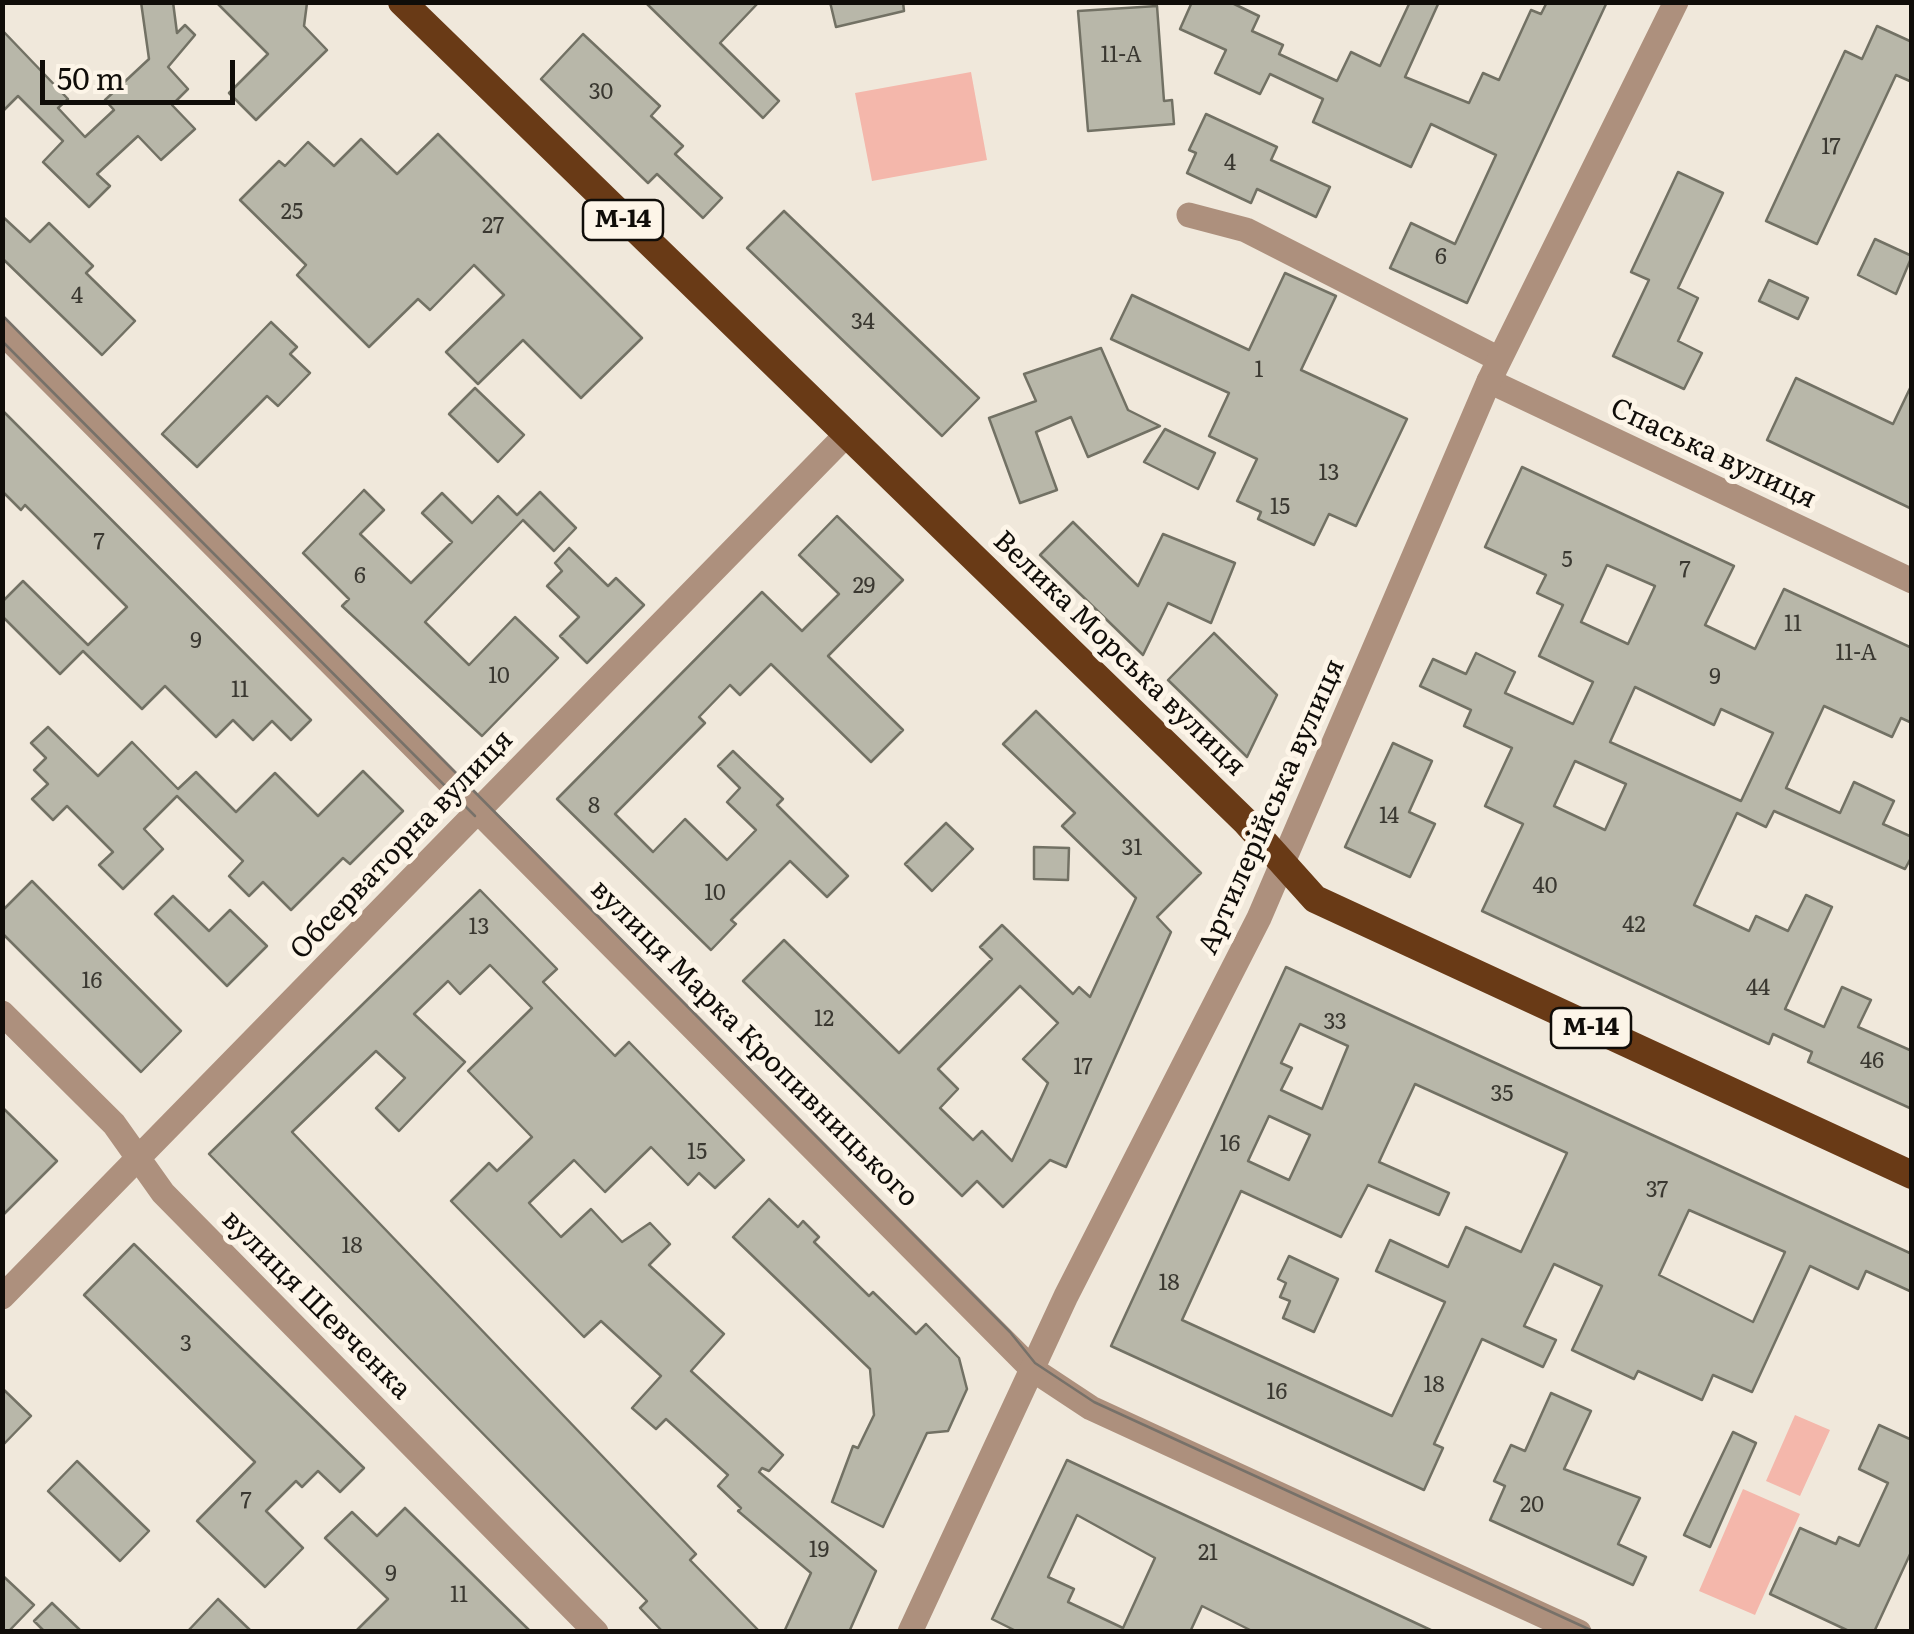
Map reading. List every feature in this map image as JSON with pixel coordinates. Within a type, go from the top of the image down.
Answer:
[{"type":"highway","name":"Велика Морська вулиця","points":[[402,2],[1246,821],[1315,899],[1912,1175]]},
{"type":"street","name":"Артилерійська вулиця","points":[[910,1632],[1032,1370],[1282,865],[1494,370],[1676,2]]},
{"type":"street","name":"Спаська вулиця","points":[[1189,215],[1246,230],[1494,370],[1912,581]]},
{"type":"street","name":"вулиця Марка Кропивницького","points":[[2,332],[1032,1370],[1091,1408],[1579,1632]]},
{"type":"street","name":"Обсерваторна вулиця","points":[[2,1297],[845,436]]},
{"type":"street","name":"вулиця Шевченка","points":[[2,1014],[114,1124],[163,1193],[596,1632]]},
{"type":"shaded area","points":[[971,72],[987,160],[872,181],[855,93]]},
{"type":"shaded area","points":[[1795,1415],[1830,1430],[1800,1496],[1766,1481]]},
{"type":"shaded area","points":[[1743,1489],[1800,1514],[1755,1615],[1699,1591]]},
{"type":"building","points":[[141,2],[173,2],[177,33],[185,25],[195,35],[168,67],[188,89],[172,105],[195,129],[161,160],[138,136],[97,174],[110,186],[89,207],[43,162],[63,141],[18,96],[2,112],[2,30],[68,99],[58,108],[85,137],[114,110],[105,100],[149,59]]},
{"type":"building","points":[[216,2],[307,3],[304,26],[327,50],[256,120],[229,93],[268,54]]},
{"type":"building","points":[[645,2],[759,2],[720,43],[779,101],[763,118]]},
{"type":"building","points":[[830,2],[903,2],[904,11],[836,27]]},
{"type":"building","points":[[1192,2],[1230,2],[1259,16],[1252,31],[1283,45],[1279,54],[1337,81],[1351,52],[1380,66],[1410,2],[1439,2],[1405,77],[1469,103],[1483,73],[1499,80],[1531,10],[1541,14],[1547,2],[1607,2],[1467,303],[1390,268],[1411,223],[1455,244],[1496,155],[1431,124],[1411,167],[1313,122],[1323,99],[1270,74],[1260,94],[1215,73],[1226,50],[1180,29]]},
{"type":"building","points":[[1157,6],[1164,101],[1172,100],[1174,124],[1088,131],[1078,11]]},
{"type":"building","points":[[1877,26],[1912,42],[1912,82],[1896,75],[1817,244],[1766,221],[1845,51],[1862,59]]},
{"type":"building","points":[[583,34],[660,106],[651,116],[683,146],[675,154],[722,198],[703,218],[657,174],[648,183],[541,79]]},
{"type":"building","points":[[1206,114],[1277,147],[1271,160],[1330,187],[1316,217],[1257,189],[1251,203],[1187,173],[1196,153],[1189,150]]},
{"type":"building","points":[[438,134],[642,338],[581,398],[523,340],[478,384],[446,352],[504,295],[474,265],[430,310],[418,299],[369,347],[297,275],[306,265],[240,200],[279,161],[285,166],[308,142],[334,166],[361,139],[397,174]]},
{"type":"building","points":[[1678,172],[1723,193],[1678,288],[1698,298],[1678,341],[1702,353],[1684,389],[1613,356],[1649,280],[1631,272]]},
{"type":"building","points":[[784,211],[979,398],[942,436],[747,248]]},
{"type":"building","points":[[2,216],[30,242],[49,223],[93,266],[86,273],[135,321],[102,355],[2,258]]},
{"type":"building","points":[[1875,239],[1912,256],[1896,294],[1858,275]]},
{"type":"building","points":[[1285,273],[1336,296],[1301,370],[1407,419],[1356,526],[1329,514],[1314,545],[1258,519],[1261,512],[1237,501],[1257,459],[1209,436],[1229,393],[1111,339],[1132,295],[1249,350]]},
{"type":"building","points":[[1769,280],[1808,298],[1798,319],[1759,301]]},
{"type":"building","points":[[271,322],[297,347],[290,354],[310,373],[278,406],[267,396],[197,467],[162,434]]},
{"type":"building","points":[[1101,348],[1128,410],[1160,426],[1088,457],[1071,417],[1036,432],[1057,490],[1020,503],[989,418],[1036,401],[1024,374]]},
{"type":"building","points":[[1796,378],[1893,424],[1912,384],[1912,509],[1767,440]]},
{"type":"building","points":[[475,388],[524,435],[498,462],[449,414]]},
{"type":"building","points":[[2,410],[311,720],[291,740],[272,721],[253,740],[233,720],[216,737],[165,686],[142,709],[83,651],[60,674],[2,616],[2,602],[23,581],[88,645],[127,607],[25,505],[21,510],[2,491]]},
{"type":"building","points":[[1165,429],[1215,453],[1198,489],[1144,462]]},
{"type":"building","points":[[1522,467],[1734,566],[1705,625],[1755,649],[1784,589],[1912,648],[1912,723],[1901,718],[1892,737],[1824,706],[1786,788],[1840,813],[1854,782],[1894,801],[1883,824],[1912,837],[1912,856],[1905,869],[1774,811],[1766,827],[1737,813],[1694,905],[1749,931],[1756,916],[1788,931],[1806,895],[1832,907],[1785,1009],[1824,1027],[1842,987],[1871,1000],[1858,1027],[1912,1051],[1912,1109],[1808,1062],[1812,1052],[1773,1034],[1769,1044],[1482,911],[1523,824],[1485,806],[1512,748],[1464,726],[1471,710],[1420,686],[1433,659],[1466,674],[1476,653],[1515,672],[1505,693],[1573,724],[1593,682],[1539,656],[1563,605],[1537,593],[1546,575],[1485,547]],"holes":[[[1607,565],[1655,586],[1628,644],[1581,622]],[[1635,687],[1714,725],[1721,709],[1773,733],[1741,801],[1610,742]],[[1575,761],[1626,784],[1605,830],[1554,806]]]},
{"type":"building","points":[[364,490],[384,510],[360,534],[411,583],[452,542],[422,513],[442,493],[472,523],[498,496],[517,515],[540,492],[576,528],[554,551],[523,520],[425,622],[469,665],[515,617],[558,658],[482,736],[342,606],[349,599],[303,553]]},
{"type":"building","points":[[837,516],[903,580],[828,656],[903,730],[871,762],[771,664],[740,695],[730,685],[699,717],[705,723],[615,814],[653,852],[685,819],[727,860],[756,830],[727,802],[740,788],[718,766],[733,751],[783,799],[777,805],[848,876],[827,897],[790,861],[731,920],[736,924],[711,950],[557,799],[762,592],[802,631],[839,594],[799,555]]},
{"type":"building","points":[[1073,522],[1138,586],[1163,534],[1235,563],[1211,623],[1168,603],[1143,655],[1040,555]]},
{"type":"building","points":[[569,548],[608,586],[616,578],[644,605],[587,663],[560,636],[579,617],[547,586],[562,571],[555,563]]},
{"type":"building","points":[[1214,633],[1277,695],[1247,757],[1168,680]]},
{"type":"building","points":[[1036,711],[1201,873],[1157,917],[1171,932],[1066,1167],[1050,1160],[1003,1207],[977,1181],[962,1196],[743,981],[784,940],[899,1053],[992,959],[980,947],[1002,925],[1073,994],[1079,987],[1090,997],[1136,898],[1062,826],[1075,813],[1003,744]],"holes":[[[1020,986],[1058,1023],[1023,1059],[1048,1083],[1012,1161],[982,1131],[973,1140],[940,1108],[958,1089],[938,1069]]]},
{"type":"building","points":[[48,727],[98,776],[132,742],[178,789],[196,772],[236,812],[275,773],[318,816],[363,771],[403,811],[350,864],[343,858],[291,910],[263,882],[249,896],[229,876],[243,861],[177,796],[144,829],[163,849],[123,889],[99,865],[113,852],[67,806],[53,820],[32,799],[48,784],[34,770],[46,758],[31,743]]},
{"type":"building","points":[[1393,743],[1432,761],[1409,812],[1435,824],[1410,877],[1345,847]]},
{"type":"building","points":[[946,823],[973,849],[932,891],[905,864]]},
{"type":"building","points":[[1034,847],[1069,848],[1068,880],[1034,879]]},
{"type":"building","points":[[32,881],[181,1031],[141,1072],[2,933],[2,911]]},
{"type":"building","points":[[480,890],[557,969],[543,982],[615,1056],[629,1042],[744,1160],[715,1188],[699,1173],[688,1185],[651,1147],[605,1192],[574,1160],[529,1203],[561,1237],[591,1209],[622,1242],[650,1223],[670,1244],[649,1265],[724,1334],[691,1371],[783,1455],[769,1471],[762,1468],[759,1472],[876,1571],[849,1632],[784,1632],[811,1573],[738,1511],[741,1508],[718,1486],[728,1475],[666,1419],[656,1429],[632,1408],[661,1376],[601,1321],[584,1337],[451,1201],[489,1163],[497,1171],[532,1137],[468,1071],[532,1008],[490,965],[460,994],[448,981],[414,1014],[465,1062],[399,1131],[376,1108],[405,1078],[376,1051],[292,1132],[696,1554],[690,1560],[760,1632],[663,1632],[640,1608],[647,1601],[209,1154]]},
{"type":"building","points":[[173,896],[209,931],[230,910],[267,946],[227,986],[155,914]]},
{"type":"building","points":[[1286,967],[1912,1254],[1912,1292],[1866,1271],[1858,1289],[1810,1266],[1752,1392],[1713,1375],[1702,1400],[1638,1371],[1634,1379],[1572,1350],[1602,1286],[1554,1264],[1524,1326],[1556,1340],[1543,1367],[1482,1339],[1434,1444],[1443,1448],[1424,1490],[1111,1346]],"holes":[[[1300,1024],[1348,1046],[1322,1109],[1281,1090],[1292,1068],[1281,1063]],[[1415,1084],[1567,1153],[1521,1252],[1466,1227],[1448,1267],[1390,1240],[1376,1271],[1445,1302],[1392,1416],[1182,1320],[1241,1191],[1341,1237],[1368,1185],[1439,1215],[1449,1193],[1379,1162]],[[1269,1116],[1310,1135],[1289,1180],[1248,1161]],[[1689,1210],[1785,1252],[1753,1322],[1659,1275]]]},
{"type":"building","points":[[2,1107],[57,1161],[2,1216]]},
{"type":"building","points":[[769,1199],[798,1227],[803,1221],[819,1237],[814,1242],[869,1296],[873,1292],[916,1334],[926,1324],[959,1358],[967,1389],[948,1431],[927,1433],[883,1527],[832,1502],[853,1446],[858,1448],[874,1415],[870,1369],[733,1237]]},
{"type":"building","points":[[134,1244],[364,1468],[340,1492],[318,1471],[302,1487],[296,1481],[266,1511],[303,1548],[265,1587],[197,1521],[255,1462],[84,1295]]},
{"type":"building","points":[[1289,1256],[1338,1279],[1314,1332],[1283,1318],[1290,1301],[1280,1297],[1286,1283],[1278,1279]]},
{"type":"building","points":[[2,1388],[31,1416],[2,1446]]},
{"type":"building","points":[[1551,1393],[1591,1411],[1564,1469],[1640,1498],[1618,1544],[1646,1557],[1633,1585],[1490,1520],[1505,1486],[1494,1481],[1511,1445],[1525,1451]]},
{"type":"building","points":[[1879,1425],[1912,1440],[1912,1550],[1874,1632],[1851,1632],[1770,1594],[1800,1528],[1836,1544],[1839,1537],[1859,1546],[1888,1483],[1859,1469]]},
{"type":"building","points":[[1733,1432],[1756,1443],[1710,1547],[1684,1535]]},
{"type":"building","points":[[1067,1460],[1435,1632],[1254,1632],[1202,1606],[1190,1632],[1018,1632],[992,1619]],"holes":[[[1077,1515],[1155,1558],[1123,1628],[1068,1602],[1074,1589],[1048,1577]]]},
{"type":"building","points":[[77,1461],[149,1531],[120,1561],[48,1491]]},
{"type":"building","points":[[405,1508],[531,1632],[355,1632],[388,1599],[325,1538],[352,1512],[377,1536]]},
{"type":"building","points":[[2,1575],[34,1605],[8,1632],[2,1632]]},
{"type":"building","points":[[218,1599],[252,1632],[187,1632]]},
{"type":"building","points":[[52,1603],[82,1632],[45,1632],[34,1621]]},
{"type":"tram line","points":[[2,315],[1010,1332],[1035,1363],[1094,1402],[1595,1632]]},
{"type":"tram line","points":[[2,341],[475,816]]}]
